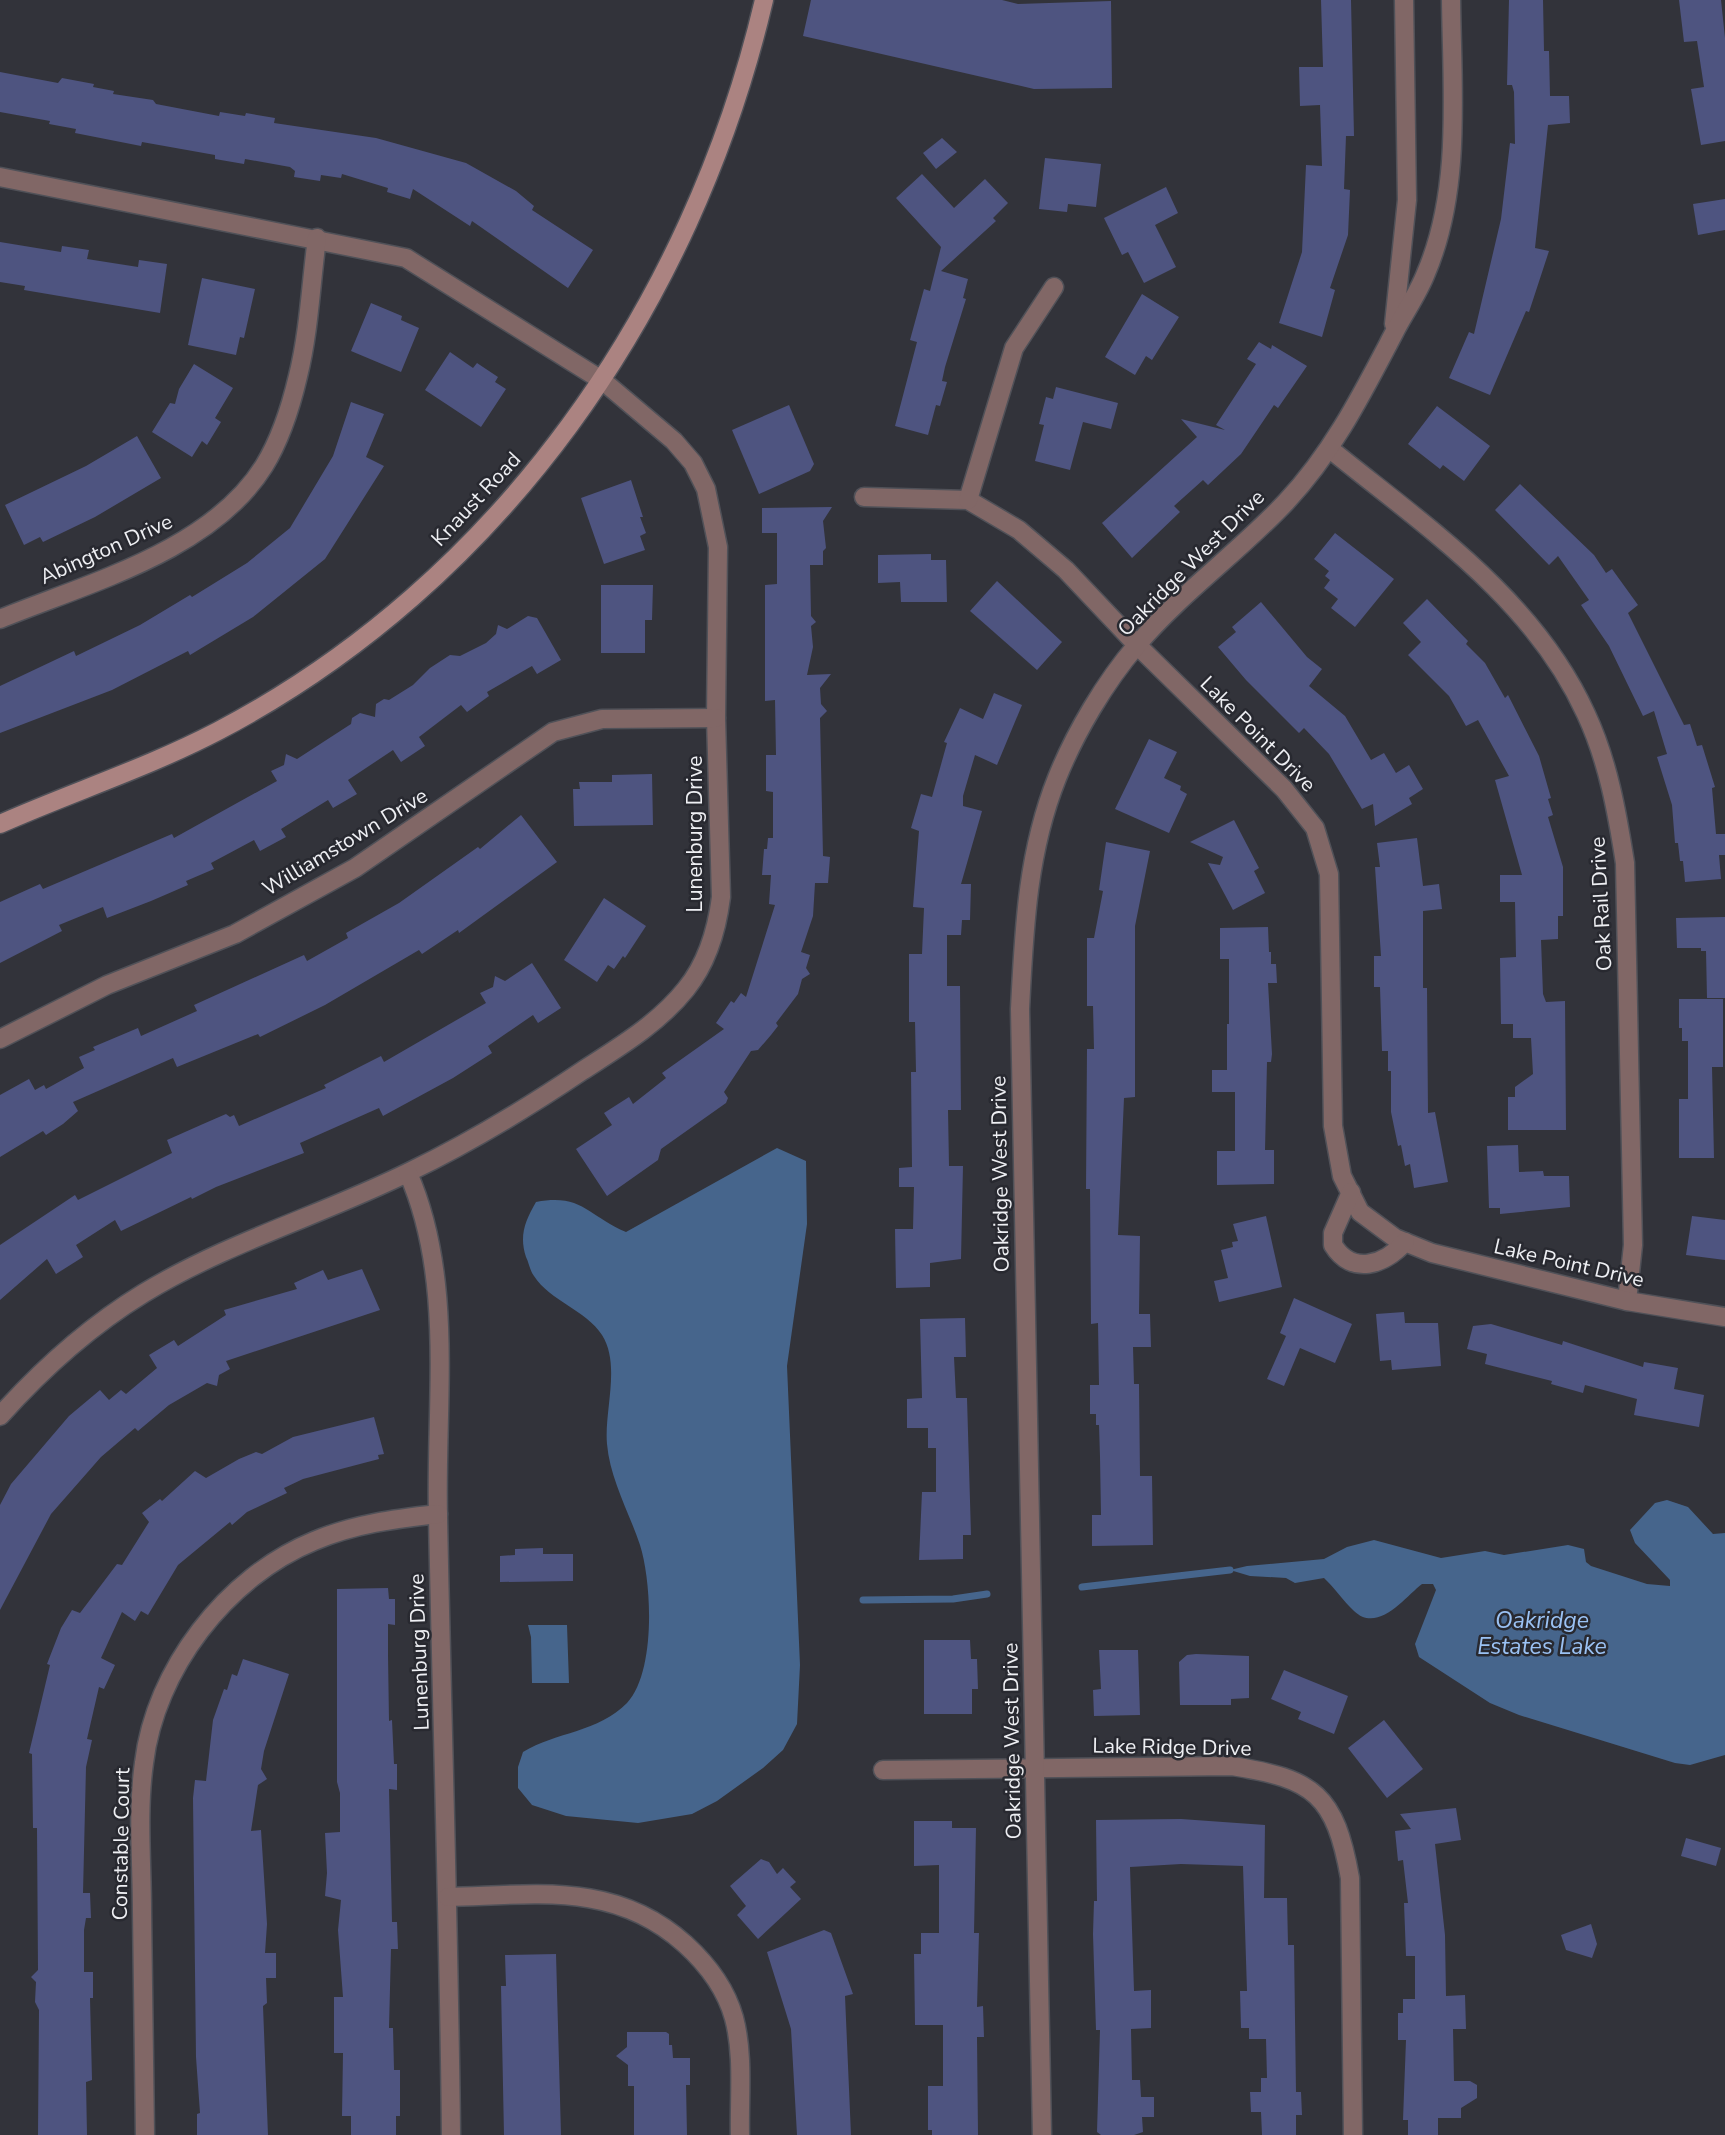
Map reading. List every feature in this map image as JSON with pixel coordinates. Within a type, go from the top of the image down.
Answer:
[{"type":"main road","name":"Knaust Road","points":[[0,824],[161,758],[219,730],[333,660],[386,620],[474,539],[537,468],[603,382],[641,316],[695,211],[745,73],[764,0]]},
{"type":"street","name":"Oakridge West Drive","points":[[1393,334],[1407,200],[1404,0]]},
{"type":"street","name":"Oakridge West Drive","points":[[1042,2135],[1020,1009],[1027,892],[1040,829],[1058,776],[1093,709],[1137,645],[1286,502],[1330,449],[1367,388],[1426,273],[1442,222],[1451,144],[1451,0]]},
{"type":"street","points":[[0,177],[317,238],[406,258],[603,382]]},
{"type":"street","name":"Abington Drive","points":[[0,619],[184,541],[219,514],[247,487],[264,466],[282,427],[299,375],[317,238]]},
{"type":"street","points":[[968,500],[1014,348],[1054,287]]},
{"type":"street","name":"Lunenburg Drive","points":[[0,1416],[27,1386],[77,1340],[145,1293],[228,1249],[408,1173],[528,1107],[646,1028],[687,988],[710,946],[718,922],[721,897],[716,718],[718,547],[706,489],[693,463],[674,440],[603,382]]},
{"type":"street","name":"Oak Rail Drive","points":[[1330,449],[1486,577],[1535,632],[1572,684],[1598,744],[1616,806],[1625,863],[1633,1245],[1627,1301]]},
{"type":"street","name":"Lake Point Drive","points":[[864,497],[968,500],[1019,530],[1066,570],[1137,645],[1284,789],[1315,828],[1329,874],[1333,1126],[1342,1175],[1360,1212],[1376,1226],[1432,1253],[1627,1301],[1725,1317]]},
{"type":"street","name":"Williamstown Drive","points":[[0,1039],[107,985],[235,934],[343,874],[465,795],[532,743],[553,732],[602,719],[716,718]]},
{"type":"street","name":"Lunenburg Drive","points":[[408,1173],[422,1205],[434,1252],[438,1306],[438,1514],[451,2135]]},
{"type":"street","points":[[1351,1192],[1333,1233],[1333,1245],[1346,1261],[1365,1266],[1384,1259],[1405,1242]]},
{"type":"street","name":"Constable Court","points":[[145,2135],[141,1791],[149,1734],[169,1681],[206,1623],[229,1598],[278,1559],[343,1530],[377,1521],[438,1514]]},
{"type":"street","name":"Lake Ridge Drive","points":[[883,1770],[1232,1766],[1288,1778],[1311,1791],[1332,1812],[1344,1844],[1350,1878],[1353,2135]]},
{"type":"street","points":[[448,1897],[577,1894],[622,1904],[663,1924],[712,1974],[734,2019],[738,2048],[740,2135]]},
{"type":"water","points":[[777,1148],[806,1161],[807,1224],[787,1366],[800,1665],[797,1724],[783,1750],[763,1768],[717,1801],[692,1814],[638,1823],[566,1816],[532,1805],[518,1788],[518,1767],[523,1752],[604,1720],[627,1703],[643,1671],[649,1604],[640,1545],[609,1457],[607,1431],[611,1374],[608,1347],[595,1326],[549,1292],[533,1274],[523,1242],[526,1222],[536,1202],[564,1201],[575,1203],[626,1232]]},
{"type":"water","name":"Oakridge Estates Lake","points":[[1667,1500],[1688,1507],[1713,1534],[1725,1533],[1725,1755],[1690,1765],[1675,1763],[1519,1715],[1490,1703],[1419,1657],[1415,1644],[1436,1590],[1433,1584],[1422,1584],[1391,1611],[1372,1618],[1363,1617],[1354,1611],[1324,1578],[1295,1583],[1286,1578],[1250,1576],[1230,1570],[1324,1559],[1347,1547],[1374,1540],[1441,1558],[1485,1551],[1504,1555],[1568,1545],[1584,1549],[1586,1562],[1591,1566],[1647,1584],[1670,1586],[1670,1580],[1635,1543],[1630,1530],[1655,1503]]},
{"type":"water","points":[[528,1625],[567,1625],[569,1683],[532,1683],[531,1637]]},
{"type":"building","points":[[811,0],[1002,0],[1018,4],[1111,1],[1112,88],[1034,89],[803,36]]},
{"type":"building","points":[[1321,0],[1351,0],[1354,136],[1346,136],[1344,189],[1350,190],[1348,235],[1330,288],[1335,290],[1322,337],[1279,323],[1302,252],[1306,165],[1322,166],[1320,105],[1300,106],[1299,67],[1323,67]]},
{"type":"building","points":[[1509,0],[1543,0],[1544,51],[1549,51],[1550,96],[1569,96],[1570,123],[1548,125],[1535,248],[1549,251],[1529,312],[1526,311],[1490,395],[1449,378],[1469,332],[1474,334],[1501,219],[1510,143],[1515,144],[1514,92],[1512,85],[1507,85]]},
{"type":"building","points":[[1679,0],[1721,0],[1725,38],[1725,141],[1701,145],[1691,89],[1704,87],[1697,41],[1684,42]]},
{"type":"building","points":[[0,72],[58,83],[62,78],[94,84],[93,87],[114,91],[113,94],[153,100],[156,104],[219,116],[220,112],[275,118],[274,123],[376,138],[466,163],[516,191],[534,206],[532,210],[593,250],[568,288],[472,221],[470,226],[413,189],[410,199],[387,192],[388,188],[342,174],[341,178],[321,175],[320,181],[294,177],[295,171],[290,167],[245,159],[244,164],[215,159],[215,155],[142,142],[141,146],[75,133],[76,129],[49,124],[50,121],[0,112]]},
{"type":"building","points":[[942,138],[957,152],[936,169],[923,153]]},
{"type":"building","points":[[1045,158],[1101,164],[1096,207],[1068,204],[1067,212],[1039,209]]},
{"type":"building","points":[[922,174],[954,208],[985,179],[1008,203],[993,218],[996,221],[941,271],[968,279],[963,298],[966,299],[942,381],[947,382],[940,406],[936,405],[928,435],[895,426],[917,342],[910,340],[924,289],[930,291],[941,247],[896,198]]},
{"type":"building","points":[[1166,187],[1178,213],[1155,225],[1176,267],[1144,283],[1128,252],[1122,255],[1104,218]]},
{"type":"building","points":[[1725,199],[1725,230],[1698,235],[1693,204]]},
{"type":"building","points":[[0,242],[61,252],[62,246],[89,250],[87,259],[138,267],[139,260],[167,264],[160,313],[24,290],[25,286],[0,282]]},
{"type":"building","points":[[202,278],[255,289],[244,338],[240,337],[236,355],[188,345]]},
{"type":"building","points":[[1142,294],[1179,317],[1152,360],[1146,356],[1135,375],[1105,357]]},
{"type":"building","points":[[371,303],[402,316],[401,320],[419,328],[401,372],[351,351]]},
{"type":"building","points":[[1259,342],[1271,349],[1272,345],[1307,366],[1278,408],[1274,405],[1241,454],[1208,485],[1203,480],[1174,506],[1180,512],[1132,558],[1102,523],[1197,437],[1181,419],[1225,430],[1216,425],[1256,364],[1247,359]]},
{"type":"building","points":[[450,352],[473,368],[477,363],[498,377],[495,382],[506,389],[481,427],[425,390]]},
{"type":"building","points":[[194,364],[233,388],[215,418],[221,422],[207,445],[202,441],[192,457],[152,432],[170,403],[175,404],[179,389]]},
{"type":"building","points":[[1056,387],[1118,403],[1111,429],[1083,422],[1070,470],[1035,461],[1044,425],[1039,424],[1046,397],[1053,399]]},
{"type":"building","points":[[351,402],[384,414],[366,457],[384,466],[325,559],[253,617],[190,655],[188,651],[112,690],[0,733],[0,686],[74,651],[76,656],[140,625],[190,595],[192,597],[247,563],[290,528],[333,456]]},
{"type":"building","points":[[789,405],[814,464],[810,471],[759,494],[732,430]]},
{"type":"building","points":[[1437,406],[1490,446],[1464,481],[1443,465],[1440,469],[1408,444]]},
{"type":"building","points":[[137,436],[161,478],[95,517],[43,542],[40,537],[24,545],[5,505],[86,466]]},
{"type":"building","points":[[631,480],[643,517],[640,517],[646,533],[640,536],[645,550],[604,564],[581,498]]},
{"type":"building","points":[[1520,484],[1594,555],[1606,573],[1612,569],[1638,605],[1628,613],[1684,725],[1690,724],[1697,746],[1702,745],[1715,787],[1712,788],[1716,834],[1725,834],[1725,855],[1719,855],[1721,879],[1685,882],[1683,861],[1680,861],[1678,843],[1675,843],[1672,805],[1657,757],[1667,754],[1654,711],[1643,716],[1609,646],[1581,605],[1589,600],[1558,556],[1549,565],[1495,510]]},
{"type":"building","points":[[832,507],[823,521],[826,548],[823,551],[823,565],[810,565],[811,616],[816,622],[811,626],[813,647],[807,675],[831,674],[820,688],[821,704],[827,711],[820,718],[823,856],[830,857],[828,883],[815,883],[813,916],[801,952],[810,955],[806,968],[810,974],[802,979],[798,994],[776,1023],[778,1026],[758,1050],[751,1051],[724,1092],[728,1098],[726,1103],[661,1149],[658,1160],[607,1196],[576,1149],[612,1125],[604,1113],[629,1097],[633,1104],[666,1078],[662,1073],[724,1029],[716,1023],[731,1001],[734,1003],[741,993],[746,997],[775,905],[769,904],[771,875],[762,875],[764,849],[767,849],[768,838],[773,838],[773,792],[766,791],[766,755],[776,755],[775,700],[765,701],[765,585],[777,584],[777,533],[762,533],[762,508]]},
{"type":"building","points":[[1335,533],[1394,579],[1355,627],[1331,608],[1338,599],[1324,588],[1330,580],[1325,576],[1329,571],[1314,559]]},
{"type":"building","points":[[931,554],[931,560],[946,560],[947,602],[901,602],[900,582],[878,583],[878,555]]},
{"type":"building","points":[[997,581],[1062,642],[1037,670],[970,611]]},
{"type":"building","points":[[601,585],[653,585],[652,620],[645,620],[645,653],[601,653]]},
{"type":"building","points":[[1427,599],[1468,641],[1466,644],[1485,663],[1505,698],[1508,695],[1539,756],[1551,798],[1548,799],[1553,815],[1548,817],[1563,867],[1563,916],[1558,916],[1558,939],[1541,940],[1543,994],[1546,1002],[1565,1001],[1566,1130],[1508,1130],[1508,1097],[1515,1097],[1515,1087],[1533,1074],[1531,1038],[1513,1038],[1513,1024],[1501,1024],[1500,958],[1516,957],[1515,902],[1500,902],[1500,875],[1522,875],[1495,780],[1509,776],[1478,720],[1466,726],[1449,696],[1408,655],[1421,642],[1403,623]]},
{"type":"building","points":[[1261,602],[1307,657],[1322,669],[1309,686],[1345,716],[1371,760],[1384,753],[1396,773],[1409,765],[1423,789],[1409,798],[1412,804],[1375,826],[1373,804],[1362,809],[1329,754],[1304,728],[1299,733],[1246,680],[1218,647],[1236,632],[1232,627]]},
{"type":"building","points":[[528,616],[537,618],[561,660],[537,674],[532,666],[487,692],[489,696],[467,712],[461,705],[419,737],[425,746],[401,762],[393,750],[348,780],[357,794],[333,808],[328,800],[281,829],[286,837],[260,851],[254,840],[211,863],[214,869],[186,881],[188,885],[151,901],[107,918],[103,907],[59,925],[62,931],[0,963],[0,902],[40,884],[43,889],[172,834],[174,838],[277,781],[271,771],[284,765],[286,754],[297,759],[351,724],[352,718],[360,713],[375,717],[376,704],[384,699],[389,700],[413,685],[430,668],[450,655],[460,656],[486,643],[496,634],[498,625],[507,629]]},
{"type":"building","points":[[994,693],[1022,705],[997,765],[975,755],[963,796],[963,806],[982,811],[961,884],[971,884],[970,920],[962,920],[961,935],[947,935],[947,986],[960,986],[961,1110],[948,1110],[949,1166],[963,1166],[961,1259],[930,1263],[930,1287],[896,1288],[895,1229],[913,1229],[914,1187],[899,1187],[899,1168],[912,1167],[911,1072],[916,1072],[915,1022],[909,1022],[909,954],[922,954],[924,908],[913,907],[919,831],[911,828],[921,794],[932,797],[947,743],[944,742],[960,708],[983,719]]},
{"type":"building","points":[[1149,739],[1177,752],[1164,778],[1181,786],[1180,790],[1187,794],[1169,833],[1115,809]]},
{"type":"building","points":[[652,774],[653,825],[574,826],[573,789],[580,789],[579,782],[612,782],[612,775]]},
{"type":"building","points":[[521,815],[557,862],[459,933],[458,930],[422,954],[419,950],[325,1005],[260,1037],[258,1034],[177,1067],[173,1058],[73,1102],[78,1111],[63,1124],[46,1135],[43,1131],[0,1157],[0,1095],[29,1079],[35,1090],[44,1085],[46,1089],[84,1068],[79,1057],[95,1050],[93,1047],[138,1028],[141,1036],[197,1011],[194,1005],[304,955],[307,961],[348,938],[346,933],[399,903],[478,847],[480,849]]},
{"type":"building","points":[[1234,820],[1259,868],[1254,871],[1265,893],[1233,910],[1208,863],[1220,865],[1223,857],[1190,842]]},
{"type":"building","points":[[1417,838],[1423,886],[1439,884],[1442,909],[1423,911],[1423,988],[1427,988],[1428,1113],[1435,1112],[1448,1182],[1414,1188],[1410,1164],[1405,1166],[1401,1145],[1398,1146],[1391,1112],[1391,1071],[1388,1071],[1388,1051],[1382,1051],[1380,987],[1374,987],[1374,956],[1381,956],[1375,867],[1380,867],[1377,843]]},
{"type":"building","points":[[1106,842],[1150,851],[1135,926],[1135,1097],[1124,1098],[1118,1235],[1140,1236],[1139,1314],[1150,1314],[1151,1347],[1133,1347],[1134,1384],[1139,1384],[1140,1476],[1152,1476],[1153,1545],[1092,1546],[1092,1515],[1101,1515],[1099,1425],[1096,1425],[1096,1414],[1090,1414],[1090,1385],[1099,1385],[1098,1323],[1091,1324],[1090,1189],[1086,1189],[1087,1049],[1094,1049],[1093,1006],[1087,1006],[1087,938],[1094,938],[1103,891],[1099,890]]},
{"type":"building","points":[[604,898],[646,926],[625,958],[623,956],[614,969],[608,965],[597,982],[564,960]]},
{"type":"building","points":[[1725,917],[1725,998],[1707,998],[1706,951],[1701,951],[1701,948],[1677,948],[1676,918]]},
{"type":"building","points":[[1268,927],[1269,952],[1271,964],[1276,964],[1277,983],[1268,983],[1272,1054],[1271,1062],[1267,1062],[1265,1150],[1274,1150],[1274,1184],[1217,1185],[1217,1151],[1235,1151],[1235,1092],[1212,1092],[1212,1070],[1227,1070],[1229,959],[1220,959],[1220,928]]},
{"type":"building","points":[[532,963],[561,1008],[538,1023],[533,1015],[488,1046],[492,1053],[453,1078],[383,1116],[379,1108],[300,1143],[304,1153],[192,1199],[191,1197],[121,1231],[115,1220],[76,1245],[83,1257],[56,1274],[47,1259],[0,1300],[0,1245],[75,1195],[78,1200],[172,1153],[167,1140],[226,1114],[230,1117],[234,1115],[239,1126],[326,1088],[324,1085],[381,1056],[384,1062],[486,1003],[480,993],[493,987],[495,976],[505,981]]},
{"type":"building","points":[[1679,999],[1723,999],[1723,1067],[1712,1067],[1714,1158],[1679,1158],[1679,1099],[1688,1099],[1688,1041],[1682,1041],[1682,1028],[1679,1028]]},
{"type":"building","points":[[1518,1145],[1519,1172],[1543,1171],[1544,1176],[1569,1176],[1570,1207],[1500,1214],[1500,1208],[1489,1208],[1487,1146]]},
{"type":"building","points":[[1266,1216],[1282,1287],[1219,1302],[1214,1281],[1228,1278],[1221,1250],[1233,1247],[1232,1242],[1238,1241],[1233,1224]]},
{"type":"building","points":[[1692,1216],[1725,1220],[1725,1260],[1686,1255]]},
{"type":"building","points":[[362,1269],[380,1310],[226,1361],[230,1369],[219,1375],[217,1386],[207,1383],[169,1405],[138,1431],[135,1428],[101,1457],[51,1514],[0,1610],[0,1505],[11,1484],[69,1416],[100,1390],[109,1400],[121,1390],[126,1394],[157,1368],[149,1355],[174,1340],[178,1346],[226,1315],[224,1310],[297,1289],[294,1283],[323,1270],[328,1280]]},
{"type":"building","points":[[1294,1298],[1352,1324],[1335,1363],[1300,1348],[1284,1386],[1267,1379],[1286,1336],[1280,1333]]},
{"type":"building","points":[[1404,1312],[1405,1323],[1438,1323],[1441,1366],[1392,1370],[1391,1360],[1380,1361],[1376,1314]]},
{"type":"building","points":[[965,1318],[966,1357],[954,1357],[956,1398],[967,1398],[971,1535],[963,1535],[963,1559],[919,1560],[922,1492],[936,1492],[936,1448],[928,1448],[928,1428],[907,1428],[907,1399],[922,1398],[920,1319]]},
{"type":"building","points":[[1491,1324],[1562,1345],[1563,1341],[1643,1367],[1644,1362],[1678,1368],[1674,1389],[1704,1395],[1699,1427],[1634,1415],[1637,1399],[1585,1385],[1583,1393],[1551,1384],[1552,1381],[1485,1364],[1487,1354],[1467,1349],[1473,1326]]},
{"type":"building","points":[[374,1417],[384,1454],[378,1455],[379,1459],[303,1479],[284,1488],[287,1493],[247,1512],[232,1525],[230,1522],[178,1565],[148,1615],[141,1611],[135,1621],[122,1612],[101,1658],[115,1665],[104,1689],[99,1687],[87,1739],[92,1740],[86,1767],[83,1893],[90,1893],[91,1918],[86,1918],[84,1930],[84,1972],[93,1972],[93,1998],[90,1998],[92,2080],[86,2082],[87,2135],[38,2135],[39,2010],[35,2002],[36,1982],[31,1977],[38,1970],[37,1828],[33,1828],[32,1754],[29,1753],[50,1665],[47,1664],[61,1628],[72,1610],[80,1613],[117,1564],[122,1565],[149,1522],[142,1513],[160,1499],[162,1501],[195,1471],[206,1478],[239,1459],[256,1452],[262,1454],[293,1437]]},
{"type":"building","points":[[543,1548],[543,1554],[573,1554],[573,1581],[500,1582],[500,1556],[515,1555],[515,1549]]},
{"type":"building","points":[[388,1588],[389,1599],[395,1599],[395,1625],[388,1624],[388,1655],[389,1721],[392,1720],[397,1790],[389,1789],[392,1922],[397,1922],[398,1949],[391,1949],[389,2028],[393,2028],[394,2070],[400,2070],[400,2116],[396,2116],[396,2135],[351,2135],[351,2116],[342,2116],[343,2053],[334,2053],[334,1997],[343,1997],[338,1930],[341,1900],[325,1896],[325,1833],[340,1832],[340,1793],[337,1782],[337,1589]]},
{"type":"building","points":[[924,1640],[970,1640],[971,1659],[977,1659],[978,1689],[972,1689],[972,1714],[924,1714]]},
{"type":"building","points":[[1099,1650],[1138,1650],[1140,1715],[1094,1716],[1093,1690],[1101,1689]]},
{"type":"building","points":[[1187,1655],[1249,1656],[1249,1698],[1231,1699],[1231,1705],[1180,1705],[1179,1662]]},
{"type":"building","points":[[243,1659],[289,1674],[264,1751],[261,1769],[267,1779],[258,1785],[251,1831],[261,1830],[267,1924],[265,1953],[276,1953],[276,1978],[266,1978],[267,2003],[263,2006],[268,2135],[197,2135],[197,2114],[200,2113],[196,2057],[193,1798],[195,1780],[206,1781],[213,1720],[224,1689],[227,1690],[232,1674],[237,1676]]},
{"type":"building","points":[[1284,1670],[1348,1696],[1334,1734],[1298,1719],[1301,1712],[1271,1699]]},
{"type":"building","points":[[1384,1720],[1423,1769],[1387,1798],[1348,1748]]},
{"type":"building","points":[[1456,1808],[1461,1840],[1435,1844],[1445,1935],[1446,1996],[1465,1995],[1466,2029],[1453,2029],[1454,2081],[1470,2081],[1477,2085],[1477,2098],[1461,2108],[1461,2118],[1438,2118],[1438,2135],[1408,2135],[1408,2120],[1403,2120],[1406,2040],[1398,2040],[1398,2013],[1403,2013],[1403,1999],[1415,1999],[1415,1956],[1406,1956],[1404,1903],[1408,1903],[1403,1860],[1398,1861],[1395,1831],[1411,1829],[1400,1814]]},
{"type":"building","points":[[1181,1819],[1265,1825],[1264,1898],[1287,1898],[1288,1945],[1294,1945],[1296,2092],[1301,2092],[1302,2115],[1296,2115],[1296,2135],[1262,2135],[1261,2112],[1251,2112],[1250,2092],[1261,2092],[1261,2078],[1267,2078],[1266,2039],[1249,2039],[1249,2028],[1241,2028],[1240,1991],[1247,1991],[1243,1866],[1181,1864],[1130,1867],[1134,1991],[1151,1990],[1151,2028],[1131,2029],[1132,2080],[1140,2080],[1141,2097],[1154,2097],[1154,2117],[1142,2117],[1143,2132],[1134,2135],[1101,2135],[1097,2132],[1100,2030],[1096,2030],[1093,1934],[1094,1901],[1097,1901],[1096,1820]]},
{"type":"building","points":[[914,1821],[952,1821],[952,1828],[976,1828],[974,1933],[979,1933],[977,2007],[983,2006],[984,2037],[977,2037],[978,2135],[932,2135],[932,2130],[928,2130],[928,2086],[943,2086],[943,2025],[915,2025],[914,1954],[921,1954],[921,1933],[939,1933],[939,1865],[914,1866]]},
{"type":"building","points":[[1686,1838],[1721,1848],[1716,1866],[1681,1856]]},
{"type":"building","points":[[761,1859],[769,1862],[777,1874],[783,1868],[796,1882],[790,1887],[801,1899],[758,1939],[737,1915],[746,1906],[730,1886]]},
{"type":"building","points":[[1591,1924],[1597,1944],[1592,1958],[1566,1950],[1561,1935]]},
{"type":"building","points":[[824,1930],[831,1933],[853,1994],[845,1996],[851,2135],[797,2135],[791,2029],[767,1952]]},
{"type":"building","points":[[556,1954],[561,2135],[504,2135],[501,1986],[506,1986],[505,1955]]},
{"type":"building","points":[[627,2032],[666,2032],[669,2034],[669,2045],[672,2045],[673,2058],[690,2058],[690,2085],[686,2085],[687,2135],[634,2135],[634,2086],[628,2086],[628,2065],[616,2056],[627,2047]]},
{"type":"waterway","points":[[1082,1587],[1230,1570]]},
{"type":"waterway","points":[[863,1600],[953,1599],[987,1594]]}]
